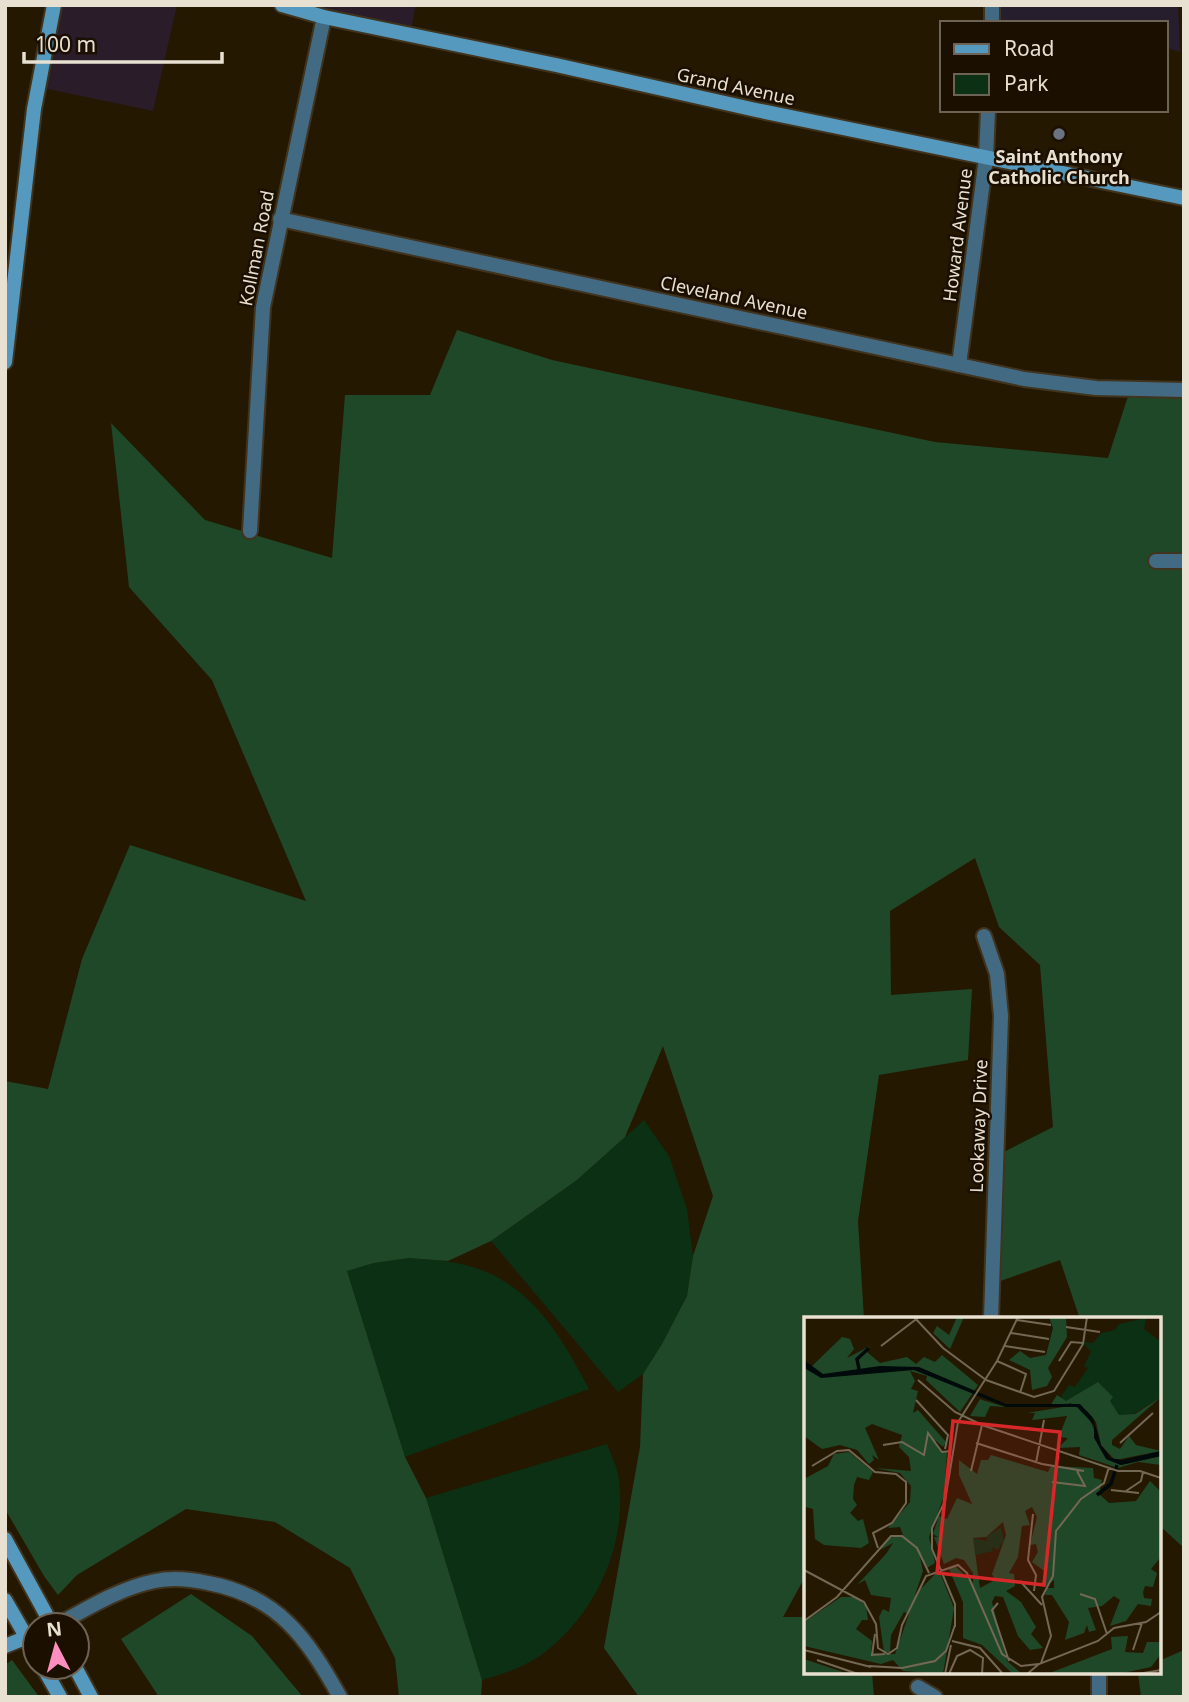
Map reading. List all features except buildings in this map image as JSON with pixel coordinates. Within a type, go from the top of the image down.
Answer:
[{"type":"street","points":[[5,362],[8,316],[34,109],[54,5]]},
{"type":"street","name":"Grand Avenue","points":[[282,5],[324,18],[1184,198]]},
{"type":"street","name":"Kollman Road","points":[[250,531],[262,306],[324,18]]},
{"type":"street","name":"Howard Avenue","points":[[959,365],[986,158],[988,112]]},
{"type":"street","name":"Cleveland Avenue","points":[[280,219],[959,365],[1063,384],[1119,389],[1184,390]]},
{"type":"street","points":[[1156,561],[1184,561]]},
{"type":"street","name":"Lookaway Drive","points":[[984,936],[997,974],[1001,1016],[991,1317]]},
{"type":"street","points":[[5,1539],[44,1611]]},
{"type":"street","points":[[83,1611],[117,1593],[154,1581],[186,1578],[249,1594],[284,1617],[297,1630],[340,1697]]},
{"type":"street","points":[[5,1601],[21,1623]]},
{"type":"street","points":[[1099,1674],[1099,1697]]},
{"type":"street","points":[[51,1681],[60,1697]]},
{"type":"street","points":[[82,1681],[91,1697]]},
{"type":"street","points":[[918,1687],[935,1697]]},
{"type":"shaded area","points":[[54,5],[177,5],[153,111],[38,87]]},
{"type":"shaded area","points":[[282,5],[416,5],[410,35]]},
{"type":"shaded area","points":[[992,5],[1178,5],[1180,52],[1168,49],[1168,21],[992,21]]},
{"type":"green space","points":[[457,330],[552,360],[935,442],[1108,458],[1130,390],[1184,390],[1184,1548],[1161,1527],[1161,1317],[1079,1317],[1060,1260],[992,1284],[996,1156],[1053,1127],[1040,965],[999,927],[975,858],[890,911],[891,995],[972,989],[968,1060],[879,1075],[858,1221],[864,1317],[804,1317],[804,1579],[783,1617],[804,1617],[804,1674],[872,1674],[874,1697],[639,1697],[604,1648],[640,1447],[643,1374],[687,1296],[693,1256],[713,1196],[663,1046],[625,1137],[577,1180],[491,1241],[448,1261],[409,1258],[374,1263],[347,1271],[405,1457],[426,1498],[482,1680],[481,1697],[399,1697],[395,1658],[350,1568],[275,1522],[186,1509],[77,1575],[58,1595],[44,1576],[5,1509],[5,1081],[48,1089],[82,959],[130,845],[306,901],[212,680],[129,587],[111,423],[205,520],[332,558],[345,395],[430,395]]},
{"type":"green space","points":[[644,1120],[669,1156],[687,1209],[693,1256],[687,1296],[662,1344],[643,1374],[618,1392],[491,1241],[577,1180]]},
{"type":"green space","points":[[409,1258],[466,1265],[502,1280],[519,1292],[559,1336],[589,1389],[405,1457],[347,1271],[374,1263]]},
{"type":"green space","points":[[607,1444],[618,1474],[619,1523],[614,1547],[596,1592],[567,1632],[543,1654],[518,1668],[482,1680],[426,1498]]},
{"type":"green space","points":[[191,1594],[252,1636],[303,1697],[159,1697],[121,1639]]},
{"type":"green space","points":[[1184,1650],[1184,1697],[1141,1697],[1138,1674],[1161,1674],[1161,1660]]},
{"type":"green space","points":[[12,1660],[21,1672],[21,1681],[27,1681],[39,1697],[5,1697],[5,1665]]},
{"type":"place","name":"Saint Anthony Catholic Church","points":[[1059,134]]}]
